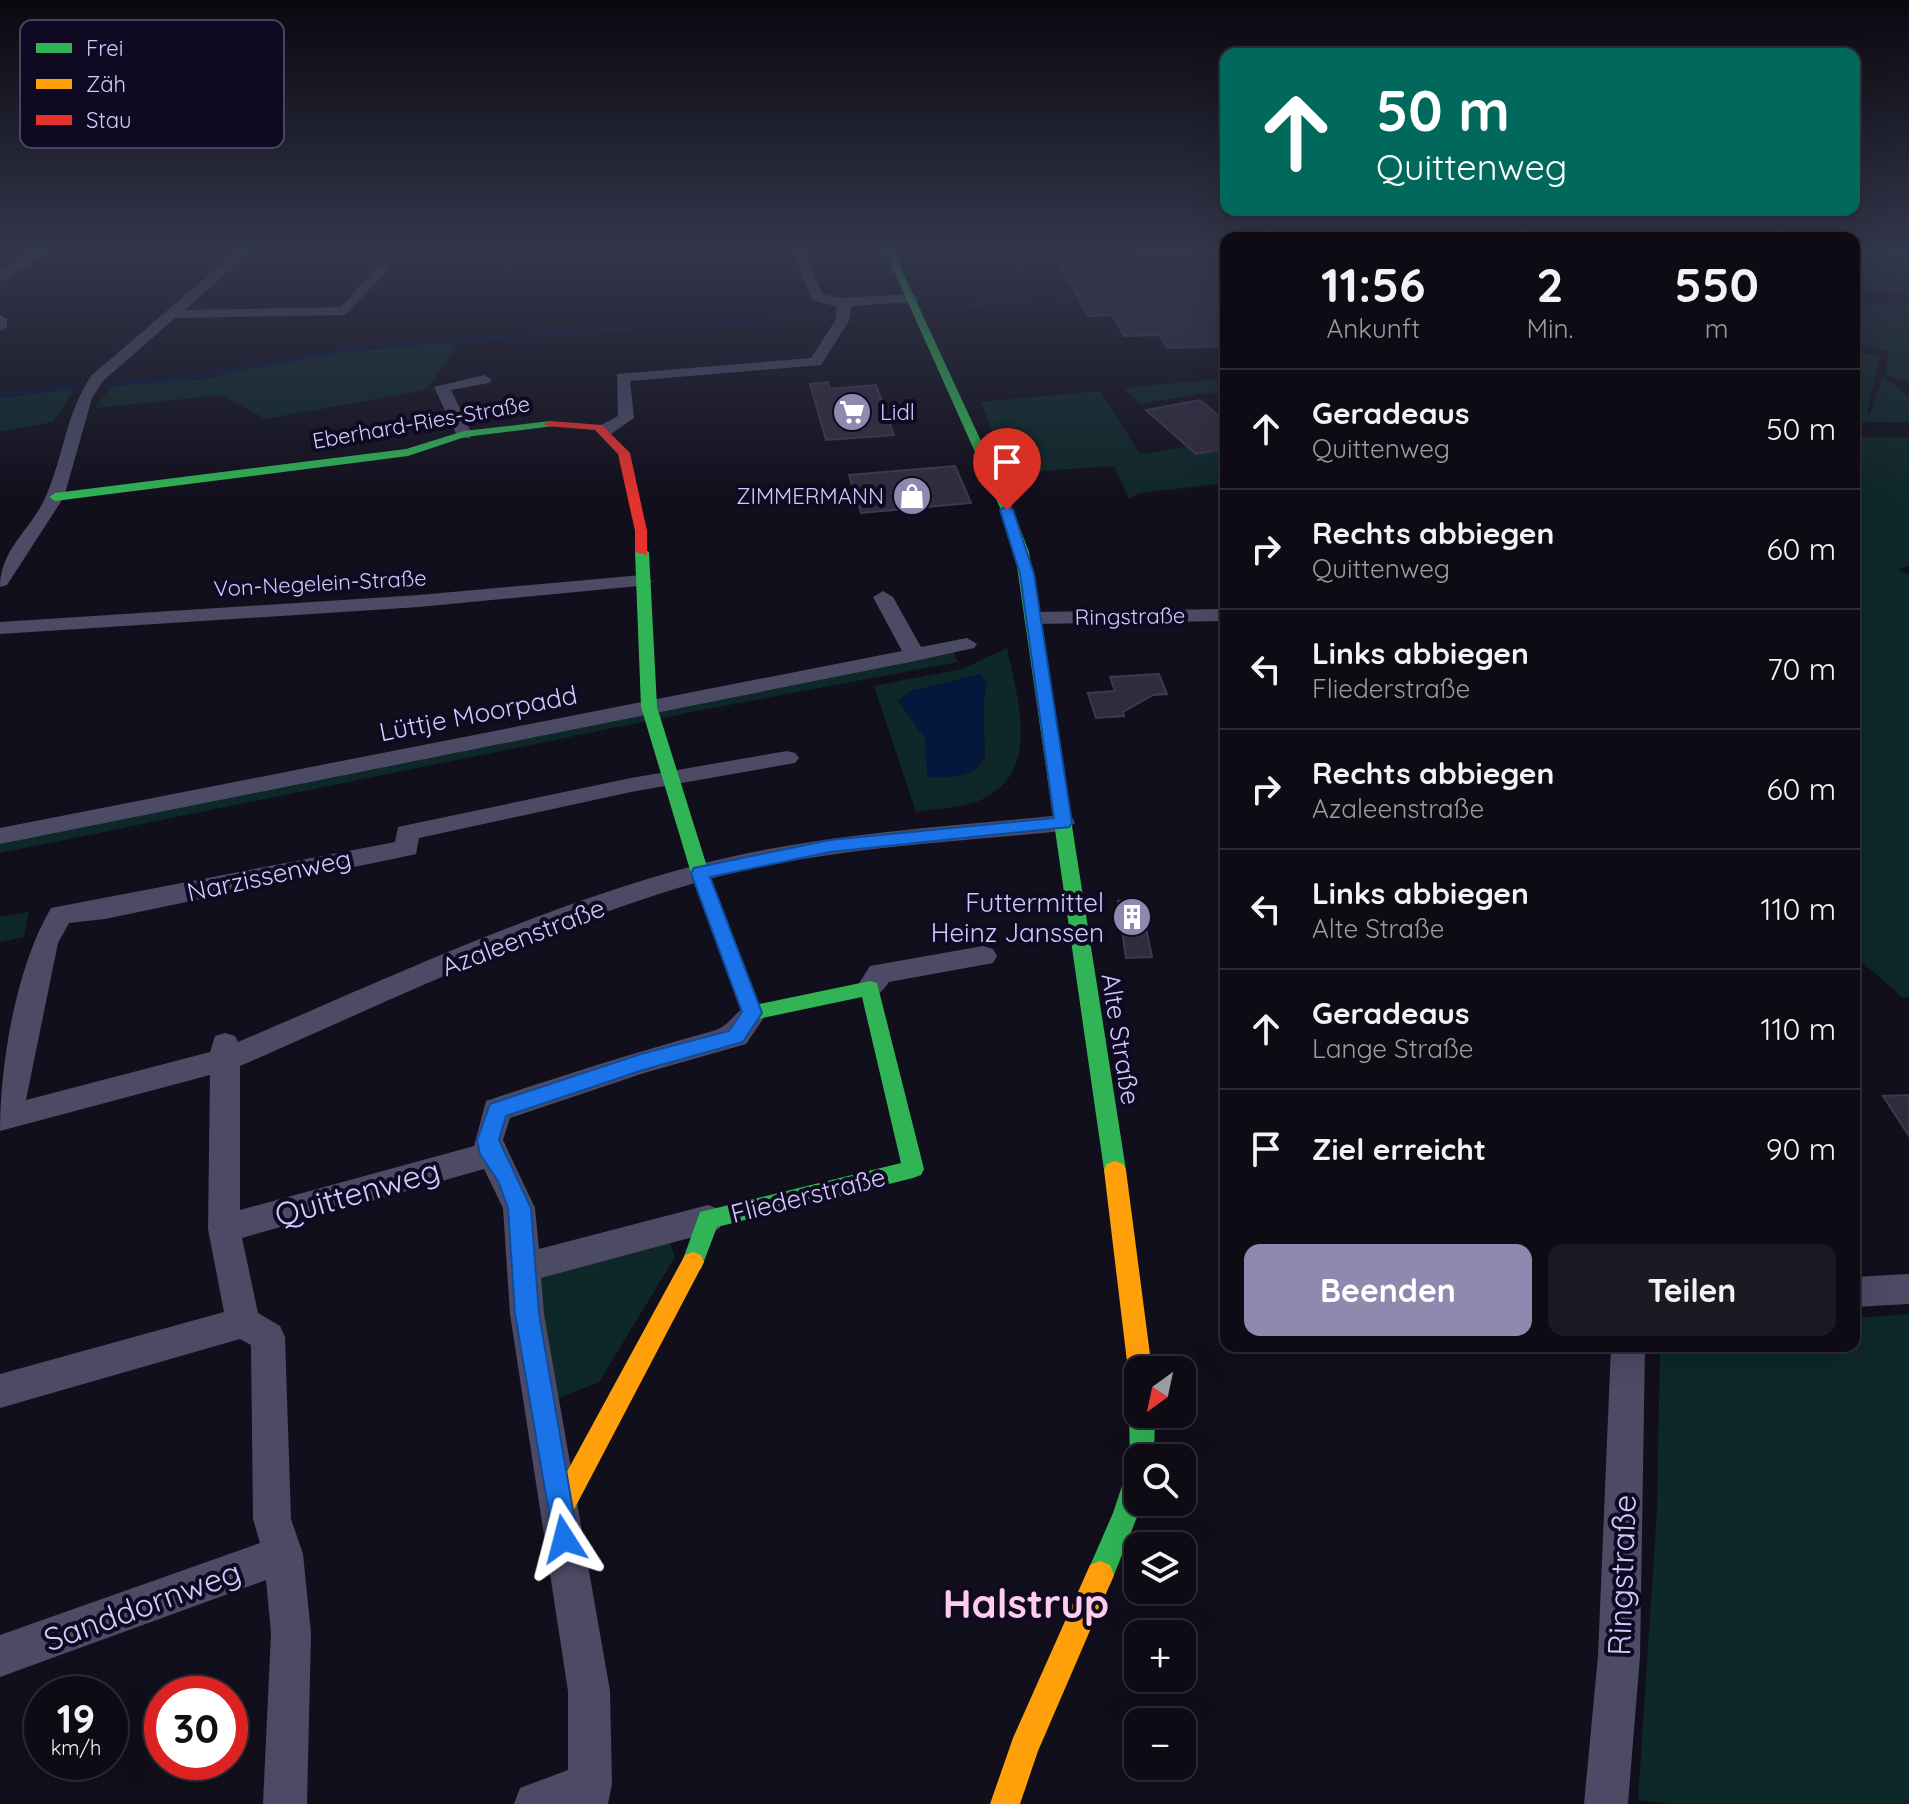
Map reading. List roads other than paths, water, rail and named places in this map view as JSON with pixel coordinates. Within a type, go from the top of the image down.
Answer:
[{"type":"street","points":[[4,571],[55,497],[92,386],[151,333]]},
{"type":"street","points":[[753,1013],[700,873],[649,707],[641,531],[629,462],[605,430],[626,418],[622,373],[816,362],[830,333]]},
{"type":"street","name":"Alte Straße","points":[[927,333],[1015,531],[1033,620],[1131,1282],[1139,1356]]},
{"type":"street","points":[[464,434],[442,387],[484,380]]},
{"type":"street","name":"Eberhard-Ries-Straße","points":[[55,497],[408,452],[464,434],[557,423],[585,424],[605,430]]},
{"type":"street","name":"Von-Negelein-Straße","points":[[0,628],[460,598],[642,581]]},
{"type":"street","points":[[883,597],[915,655]]},
{"type":"street","name":"Ringstraße","points":[[1033,620],[1220,615]]},
{"type":"street","name":"Lüttje Moorpadd","points":[[0,836],[967,644]]},
{"type":"street","points":[[670,779],[787,758]]},
{"type":"street","name":"Narzissenweg","points":[[3,1118],[45,943],[60,915],[105,910],[407,848],[407,833],[670,779]]},
{"type":"street","name":"Azaleenstraße","points":[[3,1118],[224,1052],[533,928],[700,873],[830,846],[1063,823]]},
{"type":"street","points":[[536,1804],[588,1794],[589,1691],[527,1314],[519,1208],[507,1176],[491,1154],[488,1140],[497,1110],[641,1062],[736,1036],[753,1013],[870,988],[880,973],[983,956]]},
{"type":"street","name":"Fliederstraße","points":[[525,1267],[913,1169],[870,988]]},
{"type":"street","points":[[224,1052],[224,1229],[243,1322]]},
{"type":"street","name":"Quittenweg","points":[[224,1229],[491,1154]]},
{"type":"street","name":"Fliederstraße","points":[[560,1510],[688,1278],[708,1219]]},
{"type":"street","points":[[1860,1292],[1909,1289]]},
{"type":"street","points":[[0,1391],[243,1322],[268,1337],[272,1519],[283,1554],[291,1633],[285,1804]]},
{"type":"street","name":"Ringstraße","points":[[1606,1804],[1619,1656],[1628,1352]]},
{"type":"street","points":[[1005,1804],[1024,1749],[1126,1516]]},
{"type":"street","name":"Sanddornweg","points":[[0,1656],[283,1554]]},
{"type":"water","points":[[981,674],[987,685],[983,704],[984,752],[980,763],[971,772],[927,777],[925,738],[898,701],[911,691]]},
{"type":"waterway","points":[[107,385],[186,378],[371,346],[563,333]]},
{"type":"waterway","points":[[0,395],[77,386]]},
{"type":"place","name":"Lidl","points":[[852,412]]},
{"type":"place","name":"ZIMMERMANN","points":[[912,496]]},
{"type":"place","name":"Futtermittel Heinz Janssen","points":[[1132,917]]},
{"type":"district","name":"Halstrup","points":[[1026,1603]]}]
